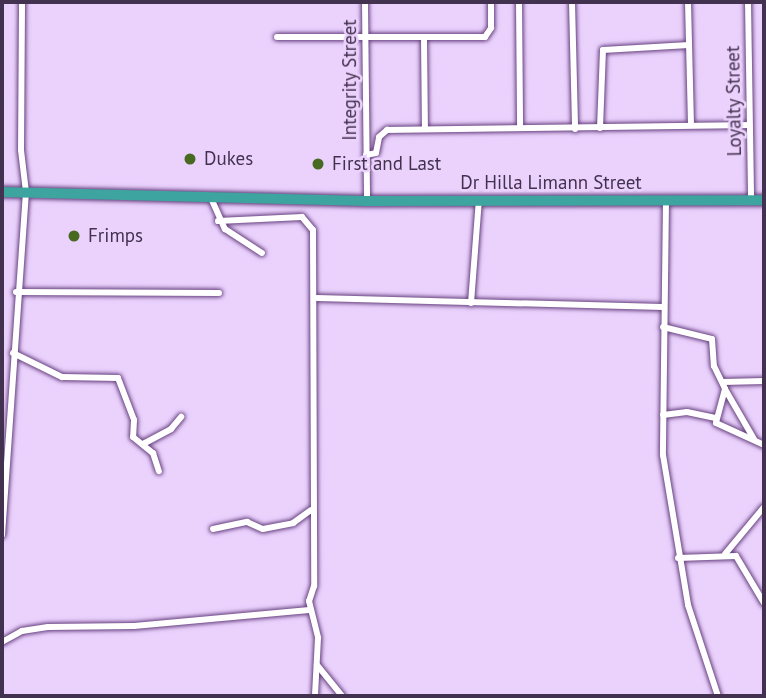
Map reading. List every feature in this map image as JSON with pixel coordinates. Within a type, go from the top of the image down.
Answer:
[{"type":"highway","name":"Dr Hilla Limann Street","points":[[2,192],[367,201],[764,200]]},
{"type":"street","points":[[2,535],[5,415],[13,353],[26,192],[21,150],[22,2]]},
{"type":"street","name":"Integrity Street","points":[[365,2],[367,201]]},
{"type":"street","points":[[277,37],[485,37],[491,28],[491,2]]},
{"type":"street","points":[[519,2],[520,128]]},
{"type":"street","points":[[572,2],[575,129]]},
{"type":"street","points":[[688,2],[691,125]]},
{"type":"street","name":"Loyalty Street","points":[[748,2],[751,200]]},
{"type":"street","points":[[424,38],[425,127]]},
{"type":"street","points":[[600,128],[603,50],[688,46]]},
{"type":"street","points":[[366,155],[376,153],[382,131],[425,127],[575,129],[749,125]]},
{"type":"street","points":[[211,198],[218,221],[234,238],[262,253]]},
{"type":"street","points":[[471,303],[479,201]]},
{"type":"street","points":[[666,201],[663,455],[678,558],[719,696]]},
{"type":"street","points":[[218,221],[307,219],[316,244],[317,298],[311,362],[314,586],[309,610],[318,638],[315,696]]},
{"type":"street","points":[[16,292],[219,293]]},
{"type":"street","points":[[317,298],[663,307]]},
{"type":"street","points":[[663,327],[712,339],[713,366],[754,439]]},
{"type":"street","points":[[13,353],[62,377],[118,379],[134,420],[133,438],[142,443],[157,459],[159,471]]},
{"type":"street","points":[[724,386],[764,380]]},
{"type":"street","points":[[724,386],[715,418],[719,428],[764,445]]},
{"type":"street","points":[[663,415],[687,412],[715,418]]},
{"type":"street","points":[[142,443],[172,429],[181,417]]},
{"type":"street","points":[[725,554],[764,507]]},
{"type":"street","points":[[213,529],[247,522],[263,529],[293,523],[311,509]]},
{"type":"street","points":[[678,558],[725,554],[736,556],[764,603]]},
{"type":"street","points":[[2,642],[22,631],[48,627],[134,626],[309,610]]},
{"type":"street","points":[[316,660],[320,673],[342,696]]},
{"type":"place","name":"Dukes","points":[[190,159]]},
{"type":"place","name":"First and Last","points":[[318,164]]},
{"type":"place","name":"Frimps","points":[[74,236]]}]
